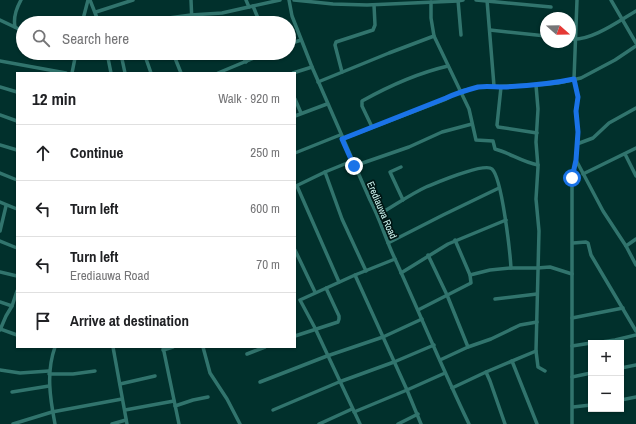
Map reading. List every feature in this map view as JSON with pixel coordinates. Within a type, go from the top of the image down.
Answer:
[{"type":"street","points":[[15,27],[14,21],[16,10],[20,0]]},
{"type":"street","points":[[89,0],[97,16]]},
{"type":"street","points":[[84,16],[89,0]]},
{"type":"street","points":[[96,12],[133,0]]},
{"type":"street","points":[[191,0],[191,15]]},
{"type":"street","points":[[246,0],[256,16]]},
{"type":"street","points":[[186,16],[222,13],[280,0]]},
{"type":"street","name":"Erediauwa Road","points":[[289,0],[292,16]]},
{"type":"street","points":[[294,0],[333,4],[374,5],[463,0]]},
{"type":"street","points":[[476,0],[551,7]]},
{"type":"street","points":[[488,0],[494,86]]},
{"type":"street","points":[[577,0],[576,40],[588,38],[636,11]]},
{"type":"street","points":[[611,0],[636,42]]},
{"type":"street","points":[[458,1],[461,35]]},
{"type":"street","points":[[431,2],[431,18],[434,36],[469,109],[476,140],[493,141],[495,149],[504,151],[527,162],[538,165]]},
{"type":"street","points":[[342,72],[335,45],[336,42],[373,30],[375,25],[374,5]]},
{"type":"street","points":[[0,20],[15,27]]},
{"type":"street","name":"Erediauwa Road","points":[[296,27],[341,137],[378,215],[401,273],[469,424]]},
{"type":"street","points":[[490,30],[540,35]]},
{"type":"street","points":[[318,82],[434,36]]},
{"type":"street","points":[[296,42],[301,40]]},
{"type":"street","points":[[296,154],[372,127],[461,91],[480,87],[536,85],[581,78],[594,72],[636,46]]},
{"type":"street","points":[[572,424],[572,178],[576,160],[578,132],[576,111],[578,97],[574,79],[576,48]]},
{"type":"street","points":[[72,72],[75,60]]},
{"type":"street","points":[[108,60],[111,72]]},
{"type":"street","points":[[122,60],[125,72]]},
{"type":"street","points":[[146,60],[151,72]]},
{"type":"street","points":[[176,60],[181,72]]},
{"type":"street","points":[[221,72],[250,60]]},
{"type":"street","points":[[0,61],[60,72]]},
{"type":"street","points":[[372,127],[362,106],[362,101],[430,70],[448,66]]},
{"type":"street","points":[[296,72],[312,67]]},
{"type":"street","points":[[536,85],[538,109],[538,165],[536,199],[539,231],[536,351],[538,368],[545,371]]},
{"type":"street","points":[[0,87],[16,92]]},
{"type":"street","points":[[501,87],[498,127],[537,132]]},
{"type":"street","points":[[296,102],[302,113]]},
{"type":"street","points":[[296,116],[327,104]]},
{"type":"street","points":[[577,144],[591,140],[609,123],[636,108]]},
{"type":"street","points":[[0,114],[16,121]]},
{"type":"street","points":[[354,166],[409,147],[442,132],[472,124]]},
{"type":"street","points":[[0,145],[16,150]]},
{"type":"street","points":[[583,174],[636,148]]},
{"type":"street","points":[[625,154],[636,176]]},
{"type":"street","points":[[576,160],[603,211],[626,246],[636,266]]},
{"type":"street","points":[[339,282],[296,186],[352,161]]},
{"type":"street","points":[[401,167],[390,172],[404,200]]},
{"type":"street","points":[[378,215],[425,188],[482,167],[492,169],[500,188],[506,220],[511,268]]},
{"type":"street","points":[[325,172],[342,219],[366,271]]},
{"type":"street","points":[[0,173],[16,180]]},
{"type":"street","points":[[388,243],[442,215],[500,188]]},
{"type":"street","points":[[0,202],[6,206],[16,209]]},
{"type":"street","points":[[0,231],[6,206]]},
{"type":"street","points":[[401,273],[428,255],[455,240],[506,220]]},
{"type":"street","points":[[418,310],[471,283],[470,275],[455,240]]},
{"type":"street","points":[[626,246],[636,240]]},
{"type":"street","points":[[0,241],[16,248]]},
{"type":"street","points":[[573,243],[588,243],[591,255],[636,331]]},
{"type":"street","points":[[296,252],[315,292]]},
{"type":"street","points":[[428,255],[447,294],[468,347]]},
{"type":"street","points":[[296,301],[395,259]]},
{"type":"street","points":[[470,275],[490,270],[511,268],[556,268],[572,274]]},
{"type":"street","points":[[0,272],[16,276]]},
{"type":"street","points":[[356,275],[418,414],[421,424]]},
{"type":"street","points":[[296,336],[315,328],[338,322],[339,319],[326,288]]},
{"type":"street","points":[[495,299],[537,294]]},
{"type":"street","points":[[300,300],[315,328],[360,424]]},
{"type":"street","points":[[0,302],[14,304],[6,316],[0,330],[16,335]]},
{"type":"street","points":[[572,318],[622,308]]},
{"type":"street","points":[[260,382],[327,356],[383,337],[422,320]]},
{"type":"street","points":[[440,360],[468,347],[491,339],[520,325],[537,322]]},
{"type":"street","points":[[615,340],[636,335]]},
{"type":"street","points":[[572,346],[588,344]]},
{"type":"street","points":[[273,410],[339,382],[394,362],[434,345]]},
{"type":"street","points":[[55,348],[49,373],[49,386],[55,424]]},
{"type":"street","points":[[111,348],[127,422],[112,424]]},
{"type":"street","points":[[163,348],[179,424]]},
{"type":"street","points":[[202,348],[210,373],[227,399],[240,424]]},
{"type":"street","points":[[247,354],[262,348]]},
{"type":"street","points":[[452,388],[536,351]]},
{"type":"street","points":[[512,361],[537,424]]},
{"type":"street","points":[[624,367],[636,365]]},
{"type":"street","points":[[0,370],[72,374],[95,371]]},
{"type":"street","points":[[319,424],[407,390],[445,372]]},
{"type":"street","points":[[486,372],[505,424]]},
{"type":"street","points":[[572,377],[588,374]]},
{"type":"street","points":[[120,384],[155,376]]},
{"type":"street","points":[[12,392],[49,386]]},
{"type":"street","points":[[175,406],[208,397]]},
{"type":"street","points":[[624,399],[636,397]]},
{"type":"street","points":[[13,424],[52,412],[122,399]]},
{"type":"street","points":[[125,410],[174,401]]},
{"type":"street","points":[[573,407],[588,405]]},
{"type":"street","points":[[398,424],[403,423],[418,414]]},
{"type":"route","points":[[354,166],[342,139],[461,91],[480,87],[536,85],[574,79],[578,91],[576,120],[578,132],[576,160],[572,178]]}]
